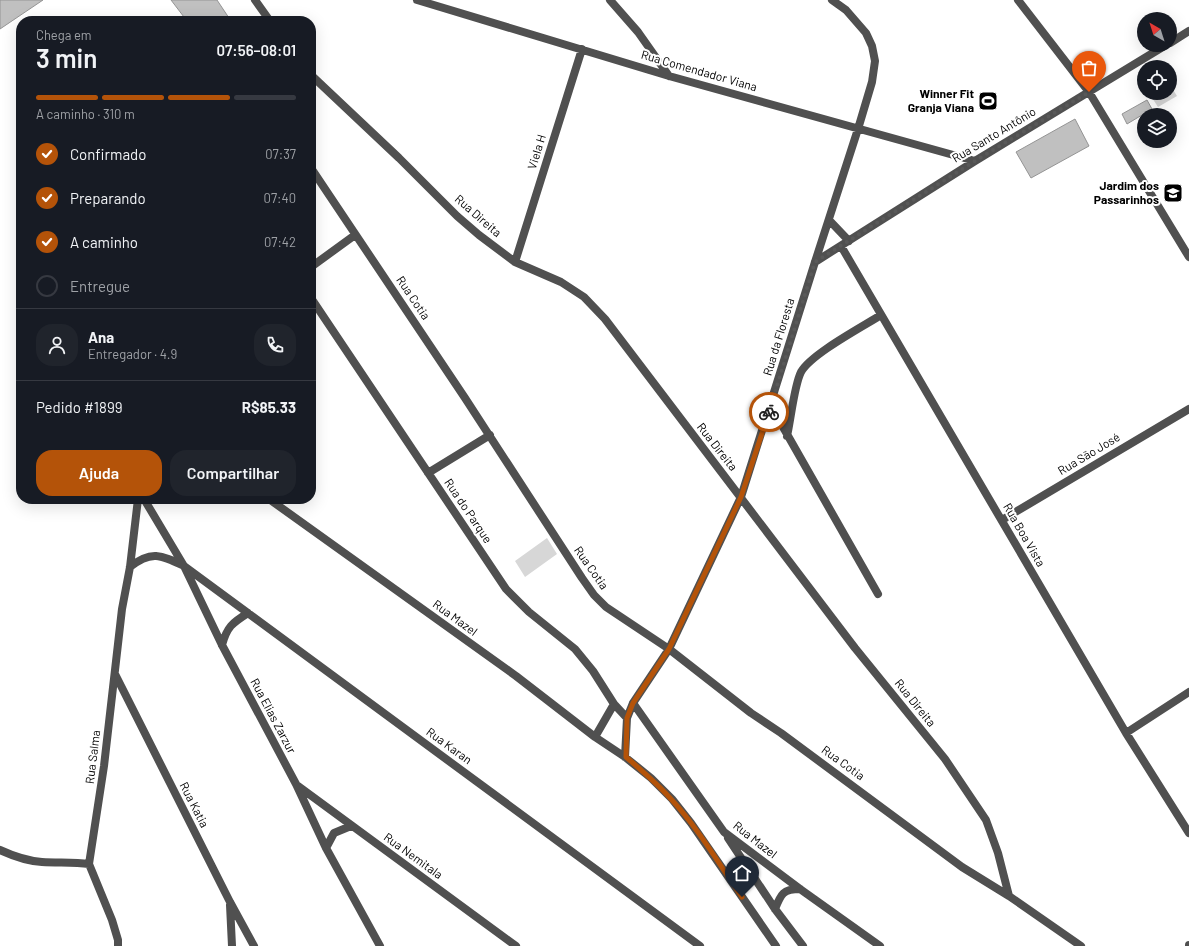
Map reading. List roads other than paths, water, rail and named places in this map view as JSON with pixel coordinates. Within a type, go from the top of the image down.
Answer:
[{"type":"street","points":[[255,0],[266,16]]},
{"type":"street","name":"Rua Comendador Viana","points":[[417,0],[669,76],[975,161]]},
{"type":"street","points":[[610,0],[638,32],[669,76]]},
{"type":"street","name":"Rua da Floresta","points":[[627,718],[633,703],[669,649],[741,497],[771,406],[779,375],[872,82],[875,61],[872,46],[866,33],[846,10],[832,0]]},
{"type":"street","points":[[1018,0],[1089,92],[1189,257]]},
{"type":"street","points":[[1177,39],[1189,31]]},
{"type":"street","name":"Viela H","points":[[515,262],[582,49]]},
{"type":"street","name":"Rua Santo Antônio","points":[[815,262],[975,161],[1155,52]]},
{"type":"street","name":"Rua Direita","points":[[316,80],[399,158],[457,216],[515,262],[561,282],[584,297],[605,320],[855,648],[946,758],[986,820],[998,853],[1009,896]]},
{"type":"street","name":"Rua Cotia","points":[[316,176],[490,435],[594,595],[606,607],[669,649],[751,713],[813,756],[962,867],[1009,896]]},
{"type":"street","points":[[829,220],[849,241]]},
{"type":"street","points":[[316,263],[355,235]]},
{"type":"street","name":"Rua Boa Vista","points":[[841,246],[1126,733],[1189,833]]},
{"type":"street","name":"Rua do Parque","points":[[316,305],[506,589],[529,612],[575,649],[593,672],[614,704],[627,718]]},
{"type":"street","points":[[787,436],[798,382],[802,372],[811,360],[881,315]]},
{"type":"street","points":[[771,406],[878,594]]},
{"type":"street","name":"Rua São José","points":[[1002,520],[1189,409]]},
{"type":"street","points":[[428,473],[490,435]]},
{"type":"street","name":"Rua Salma","points":[[89,864],[104,766],[122,609],[130,567],[137,504]]},
{"type":"street","name":"Rua Elias Zarzur","points":[[147,504],[184,566],[222,645],[296,784],[326,848],[380,946]]},
{"type":"street","name":"Rua Mazel","points":[[276,504],[516,676],[595,737],[626,757],[651,778],[691,823],[776,946]]},
{"type":"street","points":[[130,567],[139,560],[149,556],[158,555],[166,557],[184,566]]},
{"type":"street","name":"Rua Karan","points":[[184,566],[700,946]]},
{"type":"street","points":[[222,645],[225,633],[234,621],[248,613]]},
{"type":"street","name":"Rua Katia","points":[[115,674],[230,902],[254,946]]},
{"type":"street","points":[[1126,733],[1189,692]]},
{"type":"street","name":"Rua Mazel","points":[[633,703],[724,832],[880,946]]},
{"type":"street","points":[[595,737],[614,704]]},
{"type":"street","points":[[626,757],[627,718]]},
{"type":"street","name":"Rua Nemitala","points":[[296,784],[516,946]]},
{"type":"street","points":[[326,848],[334,833],[352,826]]},
{"type":"street","points":[[724,832],[775,909],[803,946]]},
{"type":"street","points":[[0,850],[25,860],[42,862],[78,862],[89,864],[112,920],[118,940],[118,946]]},
{"type":"street","points":[[775,909],[783,894],[789,889],[800,889]]},
{"type":"street","points":[[1009,896],[1081,946]]},
{"type":"street","points":[[230,902],[232,946]]},
{"type":"place","name":"Winner Fit Granja Viana","points":[[988,101]]},
{"type":"place","name":"Jardim dos Passarinhos","points":[[1173,193]]}]
